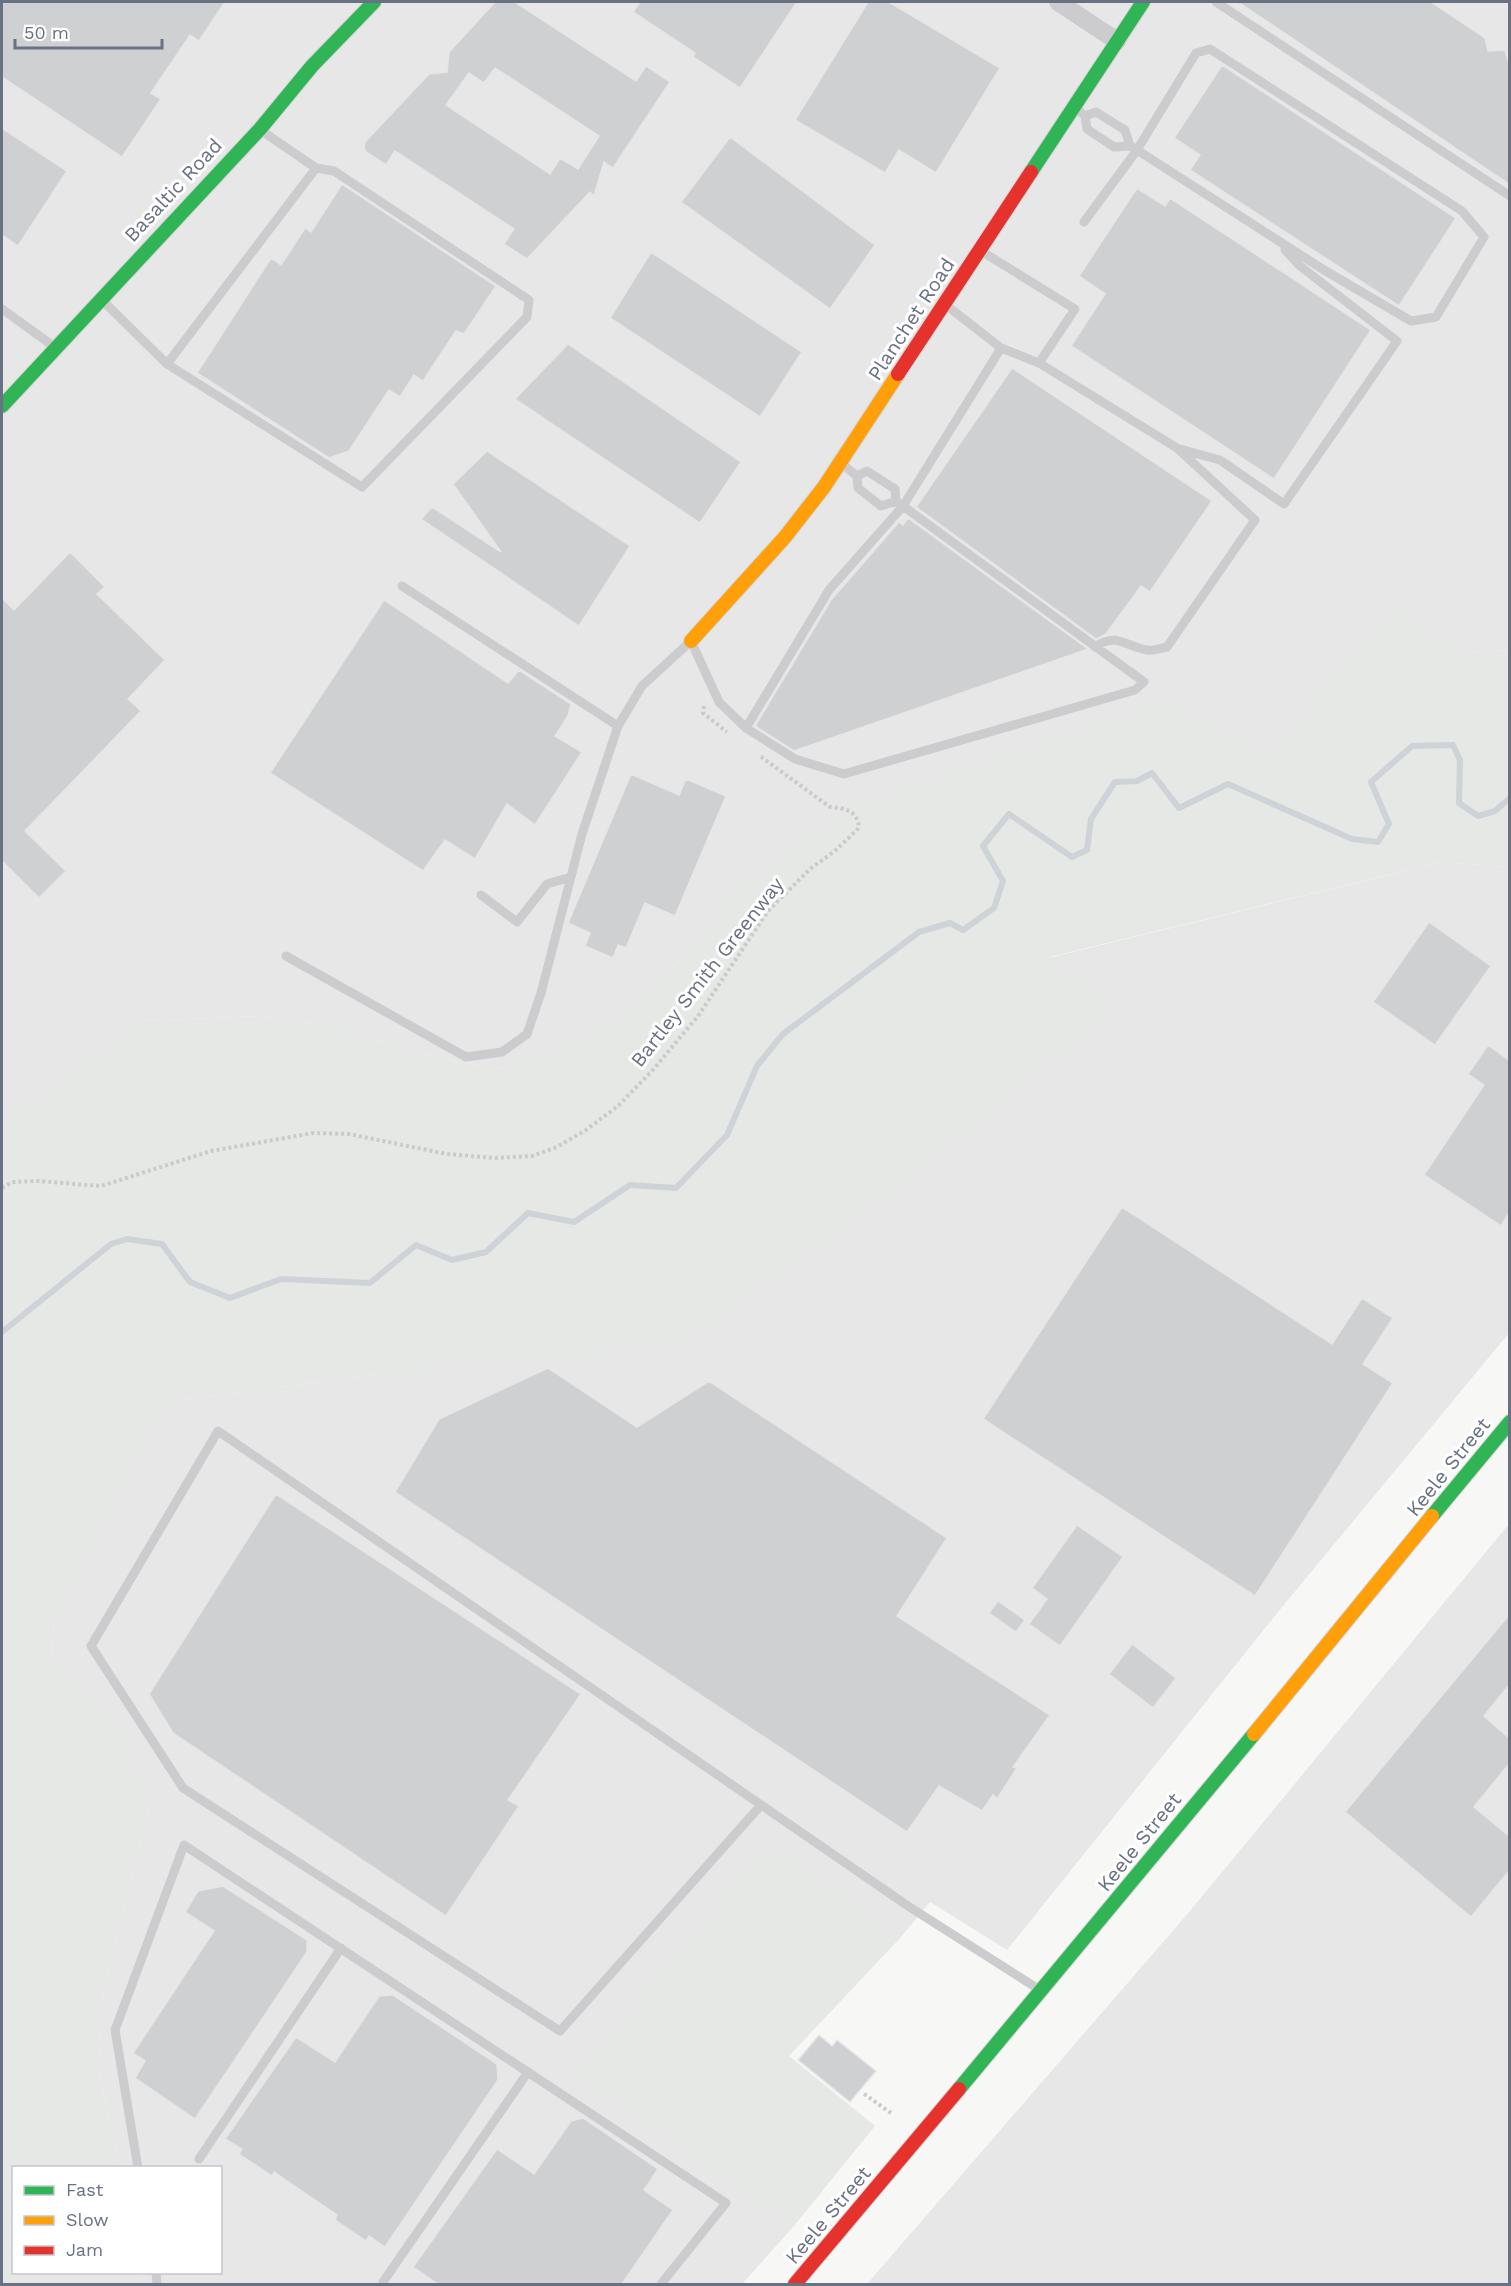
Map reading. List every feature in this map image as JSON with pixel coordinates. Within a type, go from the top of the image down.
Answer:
[{"type":"street","name":"Basaltic Road","points":[[2,406],[260,129],[312,66],[374,2]]},
{"type":"street","points":[[1058,2],[1117,41]]},
{"type":"street","name":"Planchet Road","points":[[691,641],[803,516],[841,462],[1143,2]]},
{"type":"street","name":"Keele Street","points":[[795,2284],[1042,1991],[1509,1422]]},
{"type":"lane","points":[[1216,2],[1231,6],[1509,196]]},
{"type":"lane","points":[[1074,106],[1085,116],[1087,129],[1114,147],[1133,148],[1324,270],[1411,321],[1436,317],[1484,237],[1462,211],[1210,49],[1196,53],[1133,148],[1084,222]]},
{"type":"lane","points":[[1085,116],[1096,112],[1125,130],[1133,148]]},
{"type":"lane","points":[[101,300],[168,364],[362,487],[527,317],[529,300],[334,171],[316,168],[260,129]]},
{"type":"lane","points":[[168,364],[316,168]]},
{"type":"lane","points":[[1177,448],[1220,460],[1284,504],[1397,341],[1300,266],[1273,237]]},
{"type":"lane","points":[[979,250],[1075,309],[1039,363]]},
{"type":"lane","points":[[945,304],[1001,348],[1039,363],[1177,448],[1255,520],[1167,647],[1149,651],[1118,640],[1105,640],[1095,647]]},
{"type":"lane","points":[[2,309],[56,348]]},
{"type":"lane","points":[[746,728],[829,590],[899,504],[1001,348]]},
{"type":"lane","points":[[841,462],[856,476],[858,488],[881,506],[899,504]]},
{"type":"lane","points":[[286,956],[466,1057],[502,1052],[527,1034],[542,993],[582,834],[618,726],[642,686],[691,641],[719,702],[746,728],[795,759],[844,774],[1135,690],[1144,682],[899,504],[895,489],[867,471],[856,476]]},
{"type":"lane","points":[[402,586],[618,726]]},
{"type":"lane","points":[[481,895],[517,922],[547,884],[571,877]]},
{"type":"lane","points":[[761,1805],[560,2031],[183,1788],[91,1646],[219,1431],[908,1906],[1042,1991]]},
{"type":"lane","points":[[138,2166],[115,2030],[184,1845],[726,2203],[661,2284]]},
{"type":"lane","points":[[199,2159],[340,1948]]},
{"type":"lane","points":[[383,2282],[528,2072]]},
{"type":"path","name":"Bartley Smith Greenway","points":[[2,1188],[12,1182],[39,1181],[101,1186],[211,1151],[313,1133],[349,1134],[447,1154],[494,1158],[532,1156],[557,1147],[586,1130],[618,1106],[652,1071],[698,1016],[768,911],[810,869],[854,835],[859,828],[859,819],[853,812]]},
{"type":"path","points":[[864,2094],[891,2113]]},
{"type":"shaded area","points":[[2,2],[1509,2],[1509,650],[1459,654],[1392,608],[1269,756],[1167,704],[744,883],[636,1011],[558,1051],[502,1068],[451,1061],[317,1024],[262,1016],[142,1021],[2,1127]]},
{"type":"shaded area","points":[[1392,608],[1459,654],[1509,650],[1509,867],[1442,862],[1049,957],[1114,1008],[878,1204],[676,1346],[401,1371],[166,1402],[54,1620],[52,1659],[116,1724],[151,1801],[104,1988],[98,2070],[120,2166],[12,2166],[12,2274],[143,2274],[146,2284],[2,2284],[2,1127],[142,1021],[262,1016],[317,1024],[451,1061],[502,1068],[558,1051],[636,1011],[744,883],[859,801],[1167,703],[1269,756]]},
{"type":"shaded area","points":[[1442,862],[1509,867],[1509,1333],[1278,1612],[1007,1950],[930,1902],[901,1937],[769,1845],[577,2073],[793,2227],[742,2284],[146,2284],[143,2274],[222,2274],[222,2166],[120,2166],[98,2070],[104,1988],[151,1801],[52,1659],[54,1620],[166,1402],[401,1371],[1114,1008],[1048,958]]},
{"type":"shaded area","points":[[1509,1524],[1509,2284],[867,2284],[1190,1911]]},
{"type":"shaded area","points":[[769,1844],[901,1937],[789,2056],[875,2126],[793,2227],[577,2073]]},
{"type":"building","points":[[2,2],[225,2],[199,41],[190,35],[151,93],[161,99],[122,157],[2,77]]},
{"type":"building","points":[[495,2],[515,2],[636,81],[646,66],[670,82],[613,168],[604,162],[594,196],[590,192],[527,259],[504,244],[514,229],[395,151],[386,165],[366,152],[364,148],[365,142],[429,74],[447,72],[449,52]],"holes":[[[495,68],[599,136],[578,169],[560,158],[550,174],[446,105],[469,73],[484,83]]]},
{"type":"building","points":[[640,2],[797,2],[740,88],[693,57],[695,53],[633,12]]},
{"type":"building","points":[[868,2],[889,2],[1000,68],[936,173],[899,150],[885,173],[795,120]]},
{"type":"building","points":[[1238,2],[1431,2],[1485,38],[1488,51],[1505,50],[1509,65],[1509,184]]},
{"type":"building","points":[[1222,65],[1456,218],[1399,306],[1190,170],[1200,155],[1174,138]]},
{"type":"building","points":[[2,128],[67,171],[18,246],[2,235]]},
{"type":"building","points":[[730,137],[875,245],[830,309],[681,202]]},
{"type":"building","points":[[342,184],[496,286],[464,334],[456,331],[423,381],[414,375],[400,397],[389,390],[349,451],[329,458],[197,373],[271,258],[281,265],[305,228],[311,232]]},
{"type":"building","points":[[1137,188],[1165,206],[1170,198],[1371,330],[1274,479],[1071,346],[1105,294],[1079,276]]},
{"type":"building","points":[[651,252],[802,352],[760,417],[610,318]]},
{"type":"building","points":[[568,344],[741,462],[700,523],[515,399]]},
{"type":"building","points":[[1012,368],[1212,501],[1150,592],[1141,586],[1106,634],[1096,639],[916,507]]},
{"type":"building","points":[[487,451],[630,546],[579,626],[421,519],[432,507],[501,552],[453,484]]},
{"type":"building","points":[[908,518],[1088,649],[794,751],[755,726],[831,600],[899,522],[903,525]]},
{"type":"building","points":[[70,552],[105,587],[97,594],[165,660],[128,699],[141,711],[25,831],[66,871],[39,898],[2,861],[2,598],[14,610]]},
{"type":"building","points":[[384,600],[508,683],[519,670],[571,704],[568,716],[555,736],[582,752],[535,825],[507,804],[475,859],[445,840],[423,871],[270,773]]},
{"type":"building","points":[[631,774],[679,795],[686,779],[726,796],[675,916],[645,903],[626,948],[618,945],[613,958],[585,946],[590,933],[568,923]]},
{"type":"building","points":[[1429,922],[1491,966],[1435,1045],[1373,1002]]},
{"type":"building","points":[[1488,1045],[1509,1060],[1509,1213],[1501,1226],[1424,1175],[1484,1085],[1468,1074]]},
{"type":"building","points":[[1122,1207],[1332,1344],[1362,1298],[1393,1318],[1363,1364],[1393,1383],[1255,1596],[983,1419]]},
{"type":"building","points":[[548,1368],[637,1427],[709,1381],[947,1538],[897,1616],[1050,1715],[1013,1767],[1017,1768],[997,1799],[993,1795],[982,1811],[939,1786],[907,1832],[395,1492],[439,1419]]},
{"type":"building","points":[[276,1494],[581,1694],[508,1800],[519,1806],[446,1916],[173,1733],[149,1694]]},
{"type":"building","points":[[1077,1525],[1123,1557],[1060,1646],[1029,1624],[1047,1599],[1032,1588]]},
{"type":"building","points":[[998,1601],[1025,1620],[1016,1632],[989,1613]]},
{"type":"building","points":[[1509,1615],[1509,1685],[1484,1716],[1509,1738],[1509,1764],[1474,1807],[1509,1836],[1509,1871],[1471,1917],[1345,1812]]},
{"type":"building","points":[[1132,1644],[1176,1678],[1153,1708],[1109,1674]]},
{"type":"building","points":[[223,1886],[307,1940],[307,1952],[195,2119],[135,2078],[145,2061],[133,2053],[214,1931],[185,1912],[198,1891]]},
{"type":"building","points":[[393,1995],[497,2064],[498,2080],[385,2247],[369,2236],[366,2241],[335,2220],[337,2215],[274,2172],[272,2176],[239,2154],[242,2149],[225,2139],[296,2037],[335,2062],[379,1996]]},
{"type":"building","points":[[819,2035],[832,2046],[837,2040],[876,2071],[850,2102],[798,2060]]},
{"type":"building","points":[[583,2118],[658,2169],[644,2190],[673,2210],[622,2284],[438,2284],[413,2267],[497,2149],[534,2174],[571,2121]]},
{"type":"waterway","points":[[2,1332],[111,1244],[127,1239],[162,1244],[190,1282],[230,1298],[281,1279],[370,1283],[416,1245],[452,1260],[486,1252],[528,1213],[574,1222],[630,1185],[676,1188],[727,1135],[757,1066],[783,1034],[919,932],[950,923],[963,930],[994,908],[1003,881],[983,846],[1009,814],[1072,857],[1087,850],[1091,819],[1115,782],[1137,781],[1152,773],[1179,808],[1228,784],[1352,839],[1378,842],[1389,824],[1371,782],[1412,746],[1453,745],[1460,760],[1459,803],[1478,816],[1495,811],[1510,798]]},
{"type":"traffic: fast","points":[[2,406],[260,129],[312,66],[374,2]]},
{"type":"traffic: fast","points":[[1031,172],[1143,2]]},
{"type":"traffic: fast","points":[[1432,1516],[1510,1422]]},
{"type":"traffic: fast","points":[[959,2089],[1254,1734]]},
{"type":"traffic: slow","points":[[691,641],[785,537],[824,487],[898,374]]},
{"type":"traffic: slow","points":[[1254,1734],[1432,1516]]},
{"type":"traffic: jam","points":[[898,374],[1031,172]]},
{"type":"traffic: jam","points":[[795,2284],[959,2089]]}]
